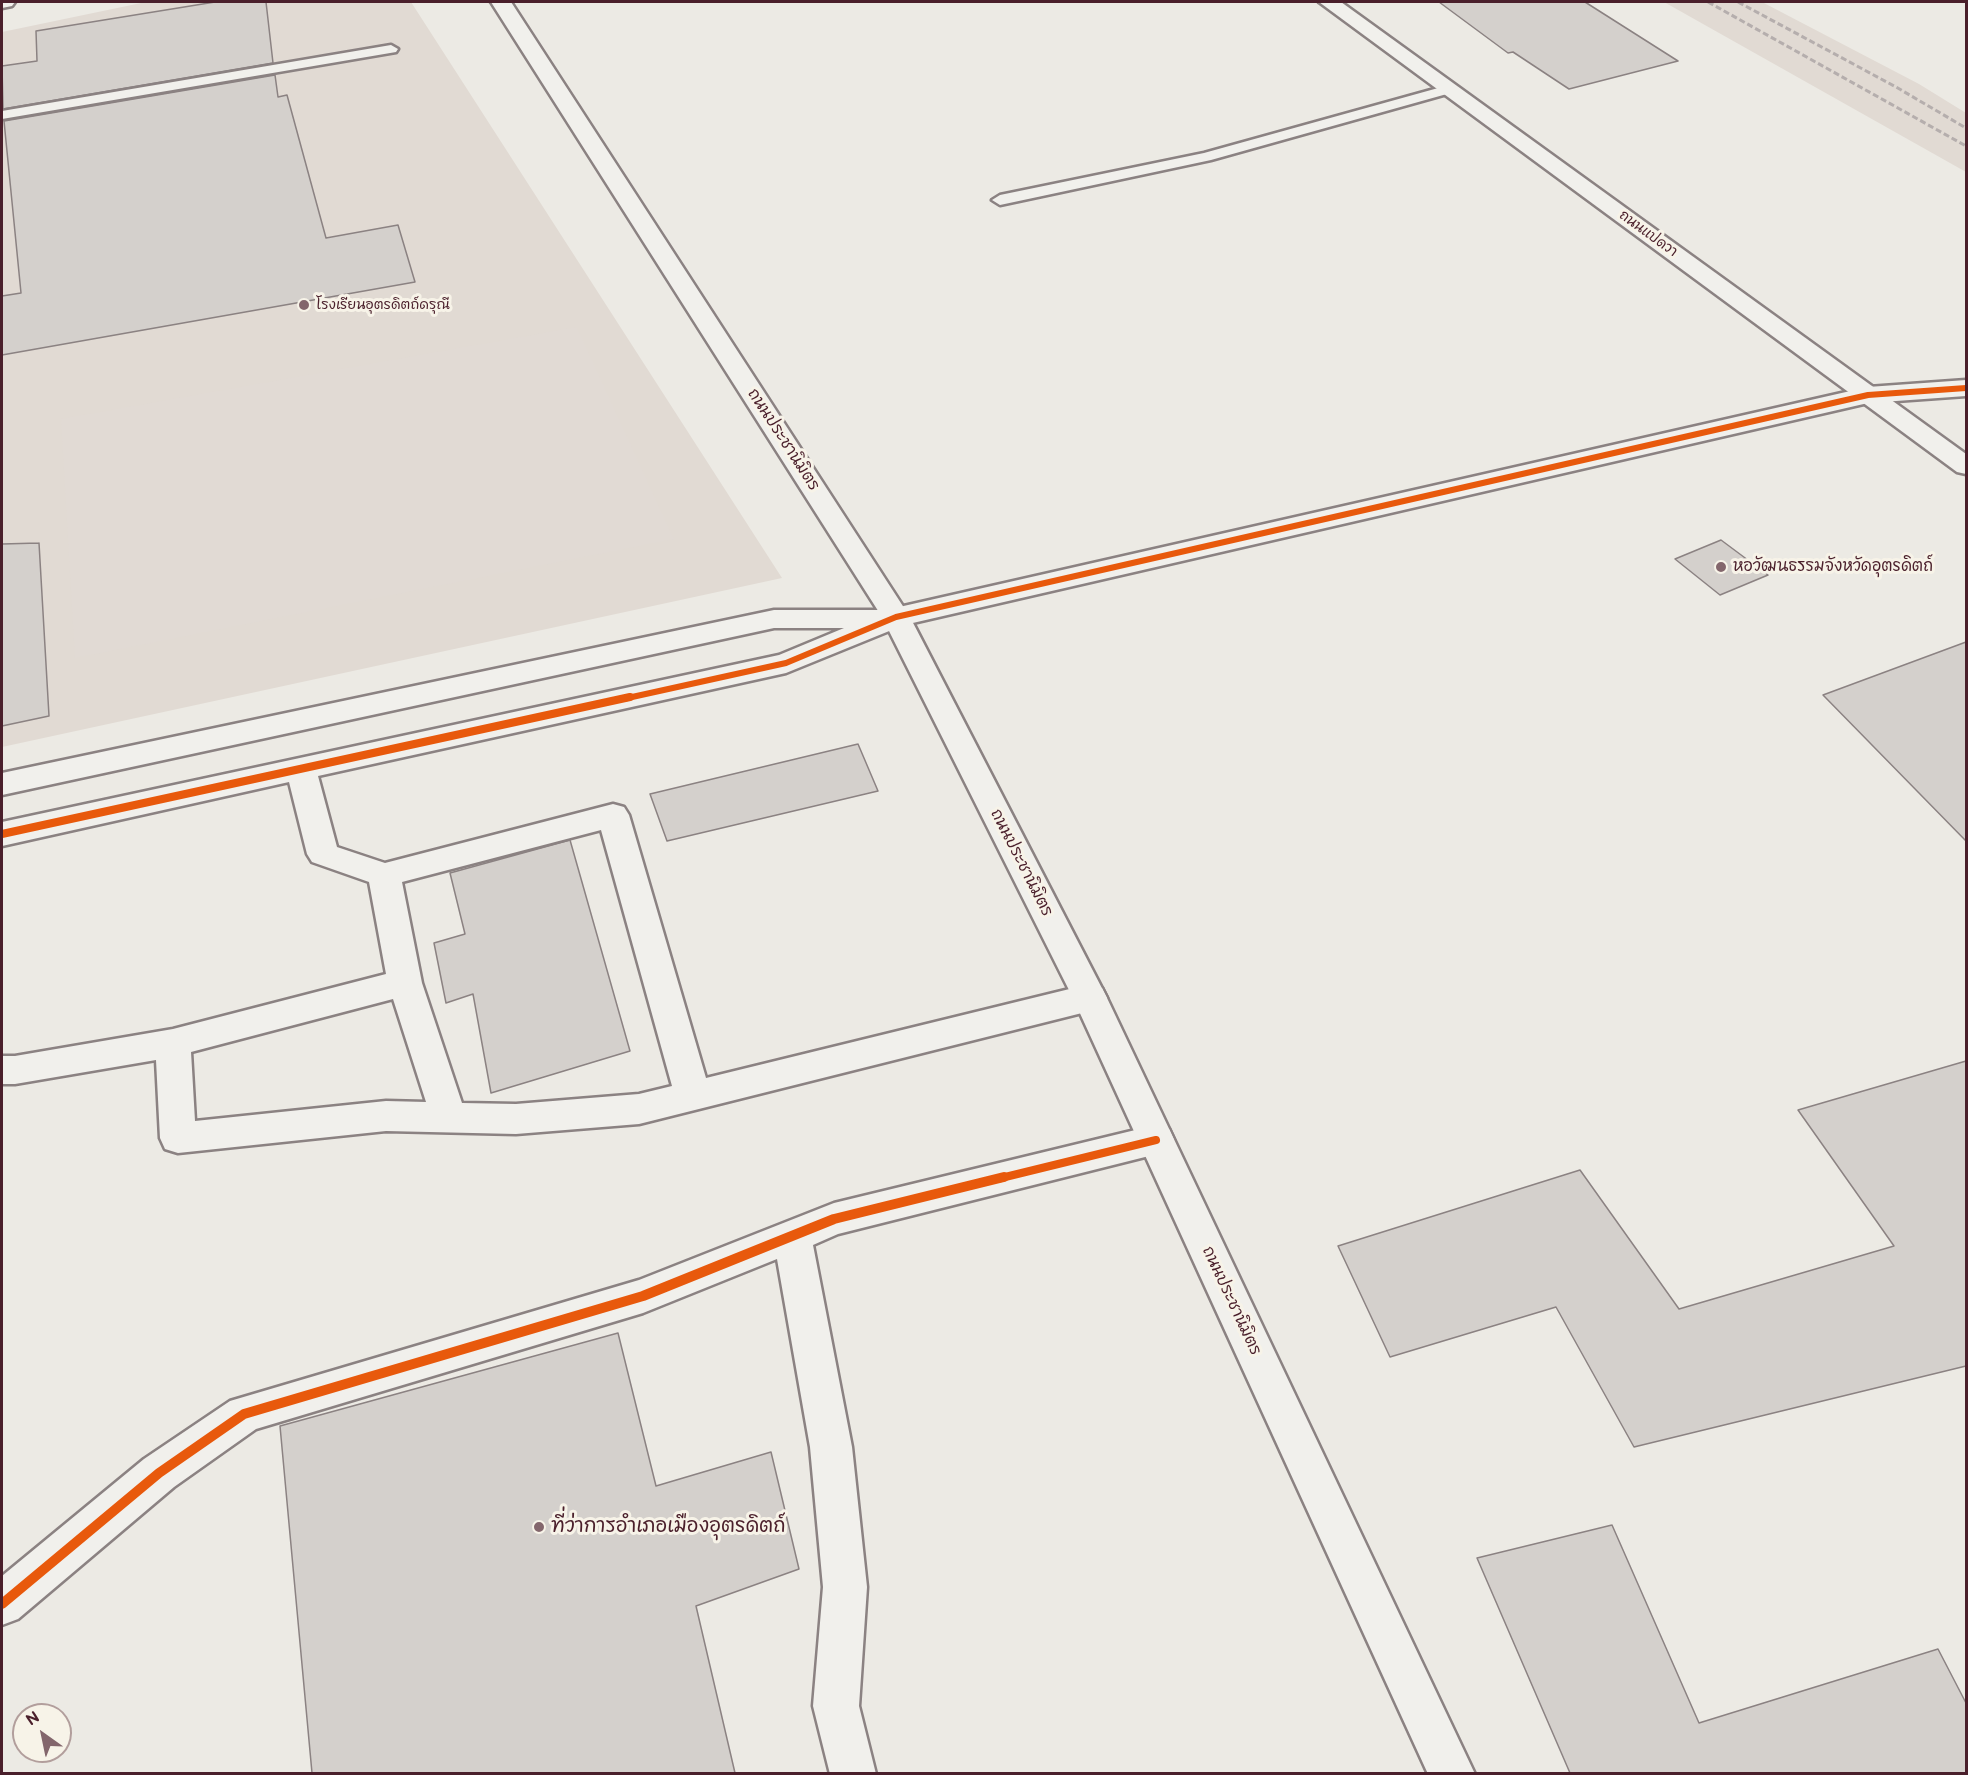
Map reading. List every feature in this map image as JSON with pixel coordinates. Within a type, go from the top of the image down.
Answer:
[{"type":"street","name":"ถนนประชานิมิตร","points":[[501,2],[896,617],[1090,998],[1452,1773]]},
{"type":"street","name":"ถนนแปดวา","points":[[1329,2],[1966,466]]},
{"type":"street","points":[[2,834],[786,663],[896,617],[1868,394],[1966,388]]},
{"type":"street","points":[[2,784],[774,620],[896,617]]},
{"type":"street","points":[[301,769],[323,854],[384,875],[613,815],[693,1096]]},
{"type":"street","points":[[384,875],[405,983],[449,1117]]},
{"type":"street","points":[[2,1070],[15,1070],[173,1043],[405,983]]},
{"type":"street","points":[[173,1043],[178,1138],[386,1116],[516,1119],[639,1109],[1090,998]]},
{"type":"street","points":[[2,1604],[159,1473],[244,1414],[643,1296],[834,1219],[1156,1140]]},
{"type":"street","points":[[792,1235],[831,1447],[845,1587],[836,1706],[853,1773]]},
{"type":"lane","points":[[2,115],[391,49]]},
{"type":"lane","points":[[1000,200],[1206,157],[1449,89]]},
{"type":"shaded area","name":"โรงเรียนอุตรดิตถ์ดรุณี","points":[[146,2],[411,2],[782,578],[2,747],[2,32]]},
{"type":"shaded area","points":[[1664,2],[1762,2],[1919,84],[1966,113],[1966,172]]},
{"type":"shaded area","points":[[577,327],[674,539],[75,658],[61,419]]},
{"type":"building","points":[[215,2],[266,2],[273,63],[3,109],[2,66],[37,61],[36,31]]},
{"type":"building","points":[[1439,2],[1585,2],[1678,61],[1569,89],[1513,52],[1508,53]]},
{"type":"building","points":[[275,75],[278,97],[287,95],[326,238],[398,225],[415,282],[2,355],[2,296],[21,293],[4,121]]},
{"type":"building","name":"หอวัฒนธรรมจังหวัดอุตรดิตถ์","points":[[1721,540],[1768,575],[1720,595],[1675,559]]},
{"type":"building","points":[[39,543],[49,716],[2,726],[2,544]]},
{"type":"building","points":[[1966,642],[1966,841],[1823,695]]},
{"type":"building","points":[[858,744],[878,791],[667,841],[650,794]]},
{"type":"building","points":[[570,840],[630,1051],[491,1093],[473,994],[446,1003],[434,943],[465,934],[450,873]]},
{"type":"building","points":[[1966,1061],[1966,1366],[1634,1447],[1556,1307],[1390,1357],[1338,1246],[1580,1170],[1679,1309],[1894,1246],[1798,1110]]},
{"type":"building","name":"ที่ว่าการอำเภอเมืองอุตรดิตถ์","points":[[618,1333],[656,1486],[771,1452],[799,1569],[696,1606],[735,1773],[312,1773],[280,1426]]},
{"type":"building","points":[[1612,1525],[1699,1723],[1938,1649],[1966,1703],[1966,1773],[1570,1773],[1477,1558]]},
{"type":"railway","points":[[1708,2],[1966,146]]},
{"type":"railway","points":[[1738,2],[1896,87],[1966,128]]},
{"type":"cycle path","points":[[2,834],[786,663],[896,617],[1868,395],[1966,388]]},
{"type":"cycle path","points":[[2,1604],[159,1473],[244,1414],[643,1296],[834,1219],[1156,1140]]},
{"type":"place","name":"โรงเรียนอุตรดิตถ์ดรุณี","points":[[304,305]]},
{"type":"place","name":"หอวัฒนธรรมจังหวัดอุตรดิตถ์","points":[[1721,567]]},
{"type":"place","name":"ที่ว่าการอำเภอเมืองอุตรดิตถ์","points":[[539,1527]]}]
